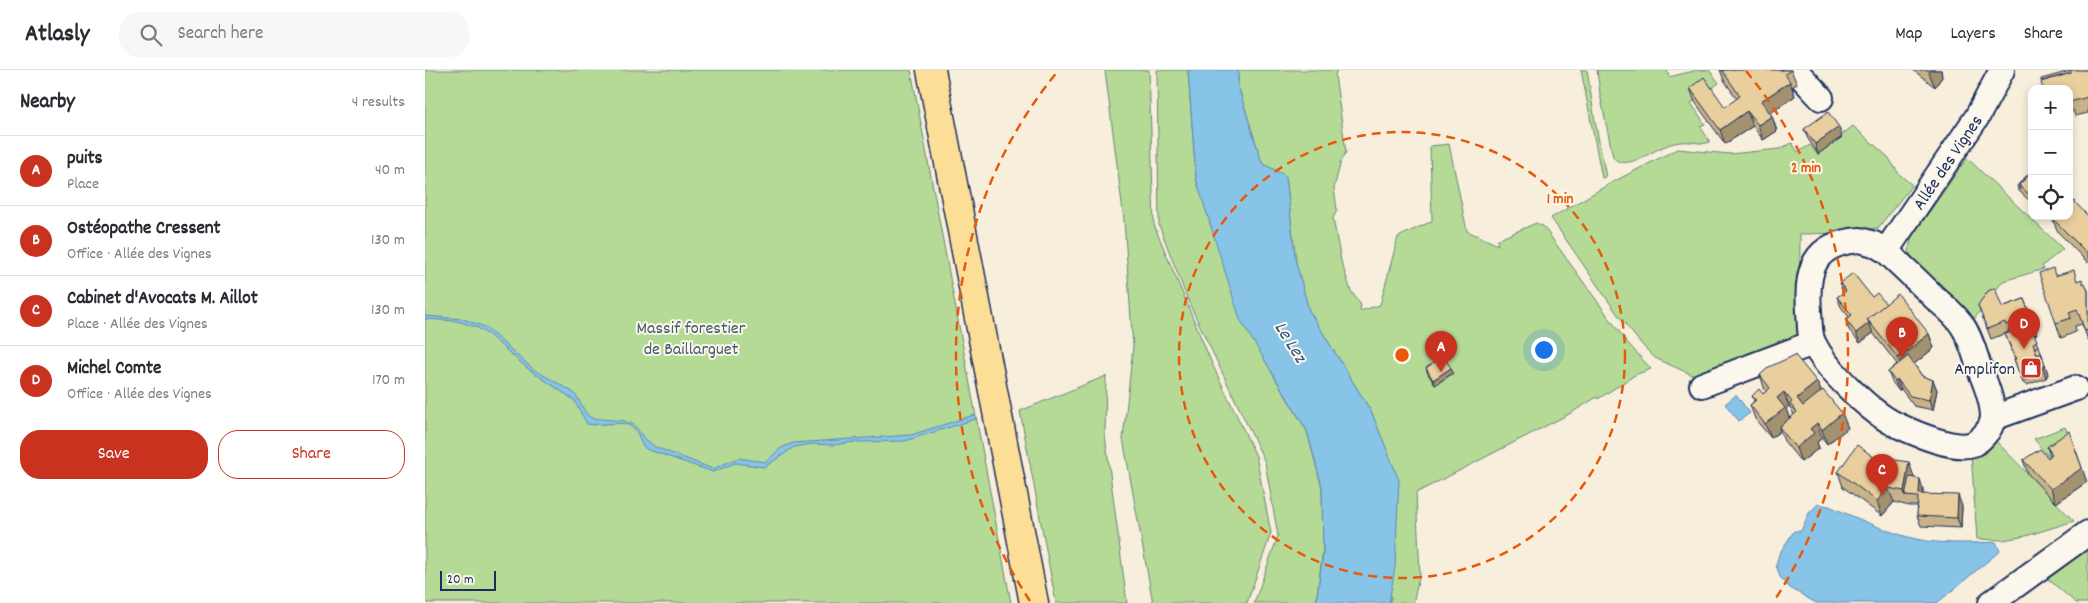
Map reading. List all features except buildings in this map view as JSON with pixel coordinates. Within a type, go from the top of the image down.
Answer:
[{"type":"main road","points":[[931,70],[1034,603]]},
{"type":"street","points":[[1795,70],[1821,98]]},
{"type":"street","name":"Allée des Vignes","points":[[1886,250],[1977,117],[2002,70]]},
{"type":"street","points":[[1860,240],[1886,250],[1961,323],[1983,376],[1992,407],[1993,418],[1988,431],[1974,444],[1965,445],[1940,441],[1889,422],[1863,402],[1823,358],[1813,343],[1808,283],[1810,273],[1817,259],[1831,246],[1850,241],[1860,240]]},
{"type":"street","points":[[1702,385],[1813,343]]},
{"type":"street","points":[[1993,418],[2076,388]]},
{"type":"street","points":[[1991,603],[2088,533]]},
{"type":"green space","name":"Massif forestier de Baillarguet","points":[[425,70],[911,70],[1011,603],[425,603]]},
{"type":"green space","points":[[1105,70],[1149,70],[1154,225],[1213,366],[1256,456],[1271,533],[1247,603],[1153,603],[1123,439],[1133,347],[1124,220]]},
{"type":"green space","points":[[1157,70],[1188,70],[1196,179],[1272,373],[1307,431],[1322,488],[1323,549],[1316,603],[1254,603],[1278,536],[1265,462],[1189,303],[1159,225]]},
{"type":"green space","points":[[1238,70],[1337,70],[1335,75],[1346,152],[1341,161],[1334,188],[1337,210],[1333,218],[1341,261],[1351,291],[1361,305],[1360,311],[1380,305],[1398,237],[1432,221],[1430,146],[1449,144],[1467,231],[1498,245],[1497,240],[1536,223],[1543,226],[1626,341],[1651,369],[1635,375],[1598,399],[1597,397],[1571,413],[1416,493],[1420,574],[1413,603],[1389,603],[1391,599],[1372,413],[1309,311],[1296,263],[1286,177],[1262,163],[1238,86]]},
{"type":"green space","points":[[1581,70],[1587,70],[1606,177],[1602,178]]},
{"type":"green space","points":[[1597,70],[1667,70],[1669,77],[1698,70],[1709,70],[1719,83],[1691,103],[1705,124],[1700,126],[1710,142],[1677,143],[1666,146],[1637,160],[1630,162],[1618,161],[1613,157]]},
{"type":"green space","points":[[1853,126],[1888,157],[1899,174],[1912,185],[1878,228],[1843,233],[1800,234],[1799,334],[1796,340],[1699,378],[1655,358],[1642,345],[1618,315],[1551,218],[1611,183],[1677,149],[1730,154],[1779,149],[1792,143],[1798,152],[1810,145],[1817,154]]},
{"type":"green space","points":[[1967,158],[2028,216],[2028,220],[2032,220],[2063,249],[2042,266],[2044,269],[2003,281],[1971,323],[1914,267],[1909,251],[1911,238]]},
{"type":"green space","points":[[1106,376],[1105,435],[1127,603],[1056,603],[1020,411]]},
{"type":"green space","points":[[2065,427],[2074,445],[2052,461],[2034,439]]},
{"type":"green space","points":[[1992,437],[2074,521],[2026,536],[2003,540],[1977,539],[1971,453]]},
{"type":"green space","points":[[2088,547],[2088,603],[2076,603],[2048,579]]},
{"type":"water","name":"Le Lez","points":[[1188,70],[1238,70],[1238,86],[1262,163],[1286,176],[1296,263],[1309,310],[1372,413],[1399,480],[1395,567],[1389,603],[1316,603],[1323,553],[1322,487],[1307,431],[1240,319],[1196,179]]},
{"type":"water","points":[[425,316],[463,319],[485,327],[533,369],[573,392],[591,418],[624,421],[634,425],[644,438],[655,447],[713,469],[738,458],[766,462],[781,448],[793,443],[911,435],[974,415],[976,419],[905,441],[855,442],[833,445],[811,444],[794,447],[765,467],[735,463],[713,472],[646,449],[636,431],[630,426],[618,423],[587,424],[574,400],[527,368],[489,335],[476,327],[457,321],[425,319]]},
{"type":"water","points":[[1736,395],[1750,413],[1739,421],[1725,404]]},
{"type":"water","points":[[1818,504],[1829,506],[1903,536],[1944,543],[1996,542],[2000,551],[1937,603],[1816,603],[1790,588],[1780,577],[1776,565],[1779,554],[1794,531],[1801,531],[1809,513]]},
{"type":"place","name":"Michel Comte","points":[[2024,349]]},
{"type":"place","name":"Ostéopathe Cressent","points":[[1902,358]]},
{"type":"place","name":"Amplifon","points":[[2031,368]]},
{"type":"place","name":"puits","points":[[1441,372]]},
{"type":"place","name":"Cabinet d'Avocats M. Aillot","points":[[1882,495]]}]
